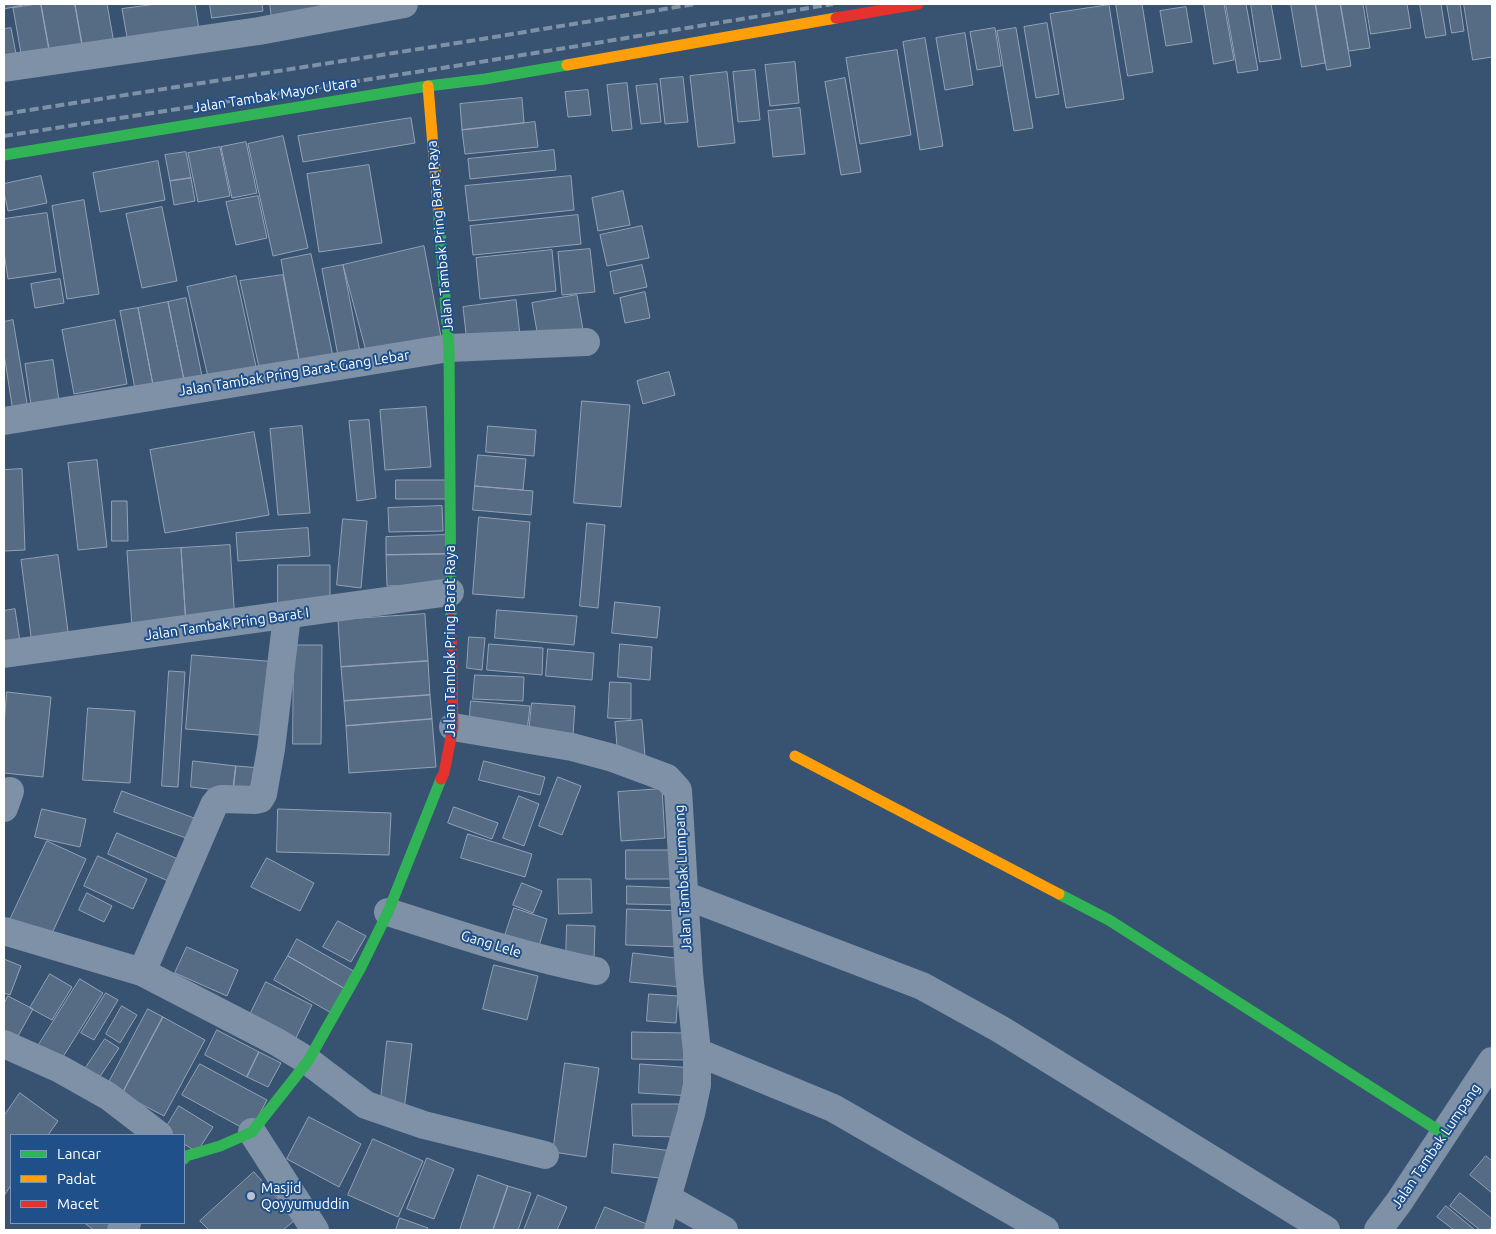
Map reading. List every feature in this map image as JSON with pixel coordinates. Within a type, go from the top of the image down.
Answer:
[{"type":"street","points":[[4,68],[259,31],[404,4]]},
{"type":"street","name":"Jalan Tambak Mayor Utara","points":[[4,155],[428,86],[486,79],[918,4]]},
{"type":"street","name":"Jalan Tambak Pring Barat Raya","points":[[185,1156],[220,1146],[252,1132],[308,1060],[360,969],[388,912],[444,773],[453,726],[450,592],[449,348],[428,86]]},
{"type":"street","name":"Jalan Tambak Pring Barat Gang Lebar","points":[[4,421],[449,348],[586,342]]},
{"type":"street","name":"Jalan Tambak Pring Barat I","points":[[4,654],[450,592]]},
{"type":"street","points":[[142,972],[214,805],[221,799],[256,800],[260,799],[263,794],[271,749],[287,616]]},
{"type":"street","name":"Jalan Tambak Lumpang","points":[[453,726],[572,747],[614,758],[667,778],[678,790],[698,1085],[658,1230]]},
{"type":"street","points":[[795,756],[1109,920],[1444,1134]]},
{"type":"street","points":[[684,895],[922,986],[1000,1029],[1326,1230]]},
{"type":"street","name":"Gang Lele","points":[[388,912],[552,962],[596,971]]},
{"type":"street","points":[[4,931],[142,972],[308,1060],[366,1105],[424,1125],[545,1155]]},
{"type":"street","points":[[4,1044],[60,1069],[108,1096],[158,1134]]},
{"type":"street","points":[[697,1052],[833,1108],[1045,1230]]},
{"type":"street","name":"Jalan Tambak Lumpang","points":[[1378,1230],[1399,1202],[1492,1061]]},
{"type":"street","points":[[252,1132],[315,1230]]},
{"type":"street","points":[[667,1198],[724,1230]]},
{"type":"building","points":[[4,4],[23,4],[23,5],[4,9]]},
{"type":"building","points":[[41,4],[50,54],[22,59],[13,8]]},
{"type":"building","points":[[41,4],[75,4],[83,49],[50,54]]},
{"type":"building","points":[[75,4],[107,4],[114,43],[83,49]]},
{"type":"building","points":[[157,4],[195,4],[200,36],[129,48],[122,9]]},
{"type":"building","points":[[210,4],[262,4],[263,11],[212,18]]},
{"type":"building","points":[[270,4],[320,4],[321,12],[272,18]]},
{"type":"building","points":[[1116,4],[1142,4],[1153,72],[1128,76]]},
{"type":"building","points":[[1204,4],[1224,4],[1234,60],[1214,64]]},
{"type":"building","points":[[1226,4],[1246,4],[1258,70],[1238,73]]},
{"type":"building","points":[[1251,4],[1271,4],[1281,59],[1260,62]]},
{"type":"building","points":[[1291,4],[1315,4],[1325,63],[1302,67]]},
{"type":"building","points":[[1316,4],[1340,4],[1351,66],[1327,70]]},
{"type":"building","points":[[1341,4],[1363,4],[1370,48],[1349,51]]},
{"type":"building","points":[[1366,4],[1407,4],[1411,28],[1371,34]]},
{"type":"building","points":[[1420,4],[1441,4],[1446,35],[1426,38]]},
{"type":"building","points":[[1447,4],[1460,4],[1464,31],[1452,33]]},
{"type":"building","points":[[1464,4],[1492,4],[1492,57],[1473,60]]},
{"type":"building","points":[[1109,5],[1124,99],[1066,108],[1050,14]]},
{"type":"building","points":[[1186,7],[1192,42],[1166,46],[1160,11]]},
{"type":"building","points":[[1047,23],[1059,94],[1036,98],[1024,27]]},
{"type":"building","points":[[11,28],[18,64],[4,66],[4,29]]},
{"type":"building","points":[[995,28],[1001,66],[977,70],[970,32]]},
{"type":"building","points":[[1016,28],[1033,128],[1014,131],[997,31]]},
{"type":"building","points":[[965,33],[973,85],[945,90],[936,38]]},
{"type":"building","points":[[925,38],[943,146],[920,150],[903,42]]},
{"type":"building","points":[[897,50],[911,135],[860,144],[846,58]]},
{"type":"building","points":[[795,62],[799,103],[770,106],[765,65]]},
{"type":"building","points":[[755,70],[760,120],[738,122],[733,72]]},
{"type":"building","points":[[727,72],[735,143],[698,147],[690,76]]},
{"type":"building","points":[[683,77],[688,122],[665,124],[660,79]]},
{"type":"building","points":[[845,78],[861,172],[841,175],[825,82]]},
{"type":"building","points":[[627,83],[632,129],[612,131],[607,85]]},
{"type":"building","points":[[657,84],[661,122],[641,124],[636,86]]},
{"type":"building","points":[[588,90],[591,115],[568,117],[565,92]]},
{"type":"building","points":[[522,98],[524,123],[462,130],[460,104]]},
{"type":"building","points":[[800,108],[805,154],[773,157],[768,111]]},
{"type":"building","points":[[411,118],[415,143],[303,162],[298,136]]},
{"type":"building","points":[[535,122],[538,147],[465,154],[462,130]]},
{"type":"building","points":[[283,136],[308,248],[273,256],[248,144]]},
{"type":"building","points":[[246,142],[257,193],[232,198],[221,147]]},
{"type":"building","points":[[220,147],[230,196],[198,202],[188,153]]},
{"type":"building","points":[[554,150],[556,170],[470,179],[468,159]]},
{"type":"building","points":[[186,152],[191,178],[170,181],[165,155]]},
{"type":"building","points":[[158,161],[165,200],[100,212],[93,173]]},
{"type":"building","points":[[369,165],[382,243],[319,252],[307,174]]},
{"type":"building","points":[[41,176],[47,203],[8,211],[4,184]]},
{"type":"building","points":[[571,176],[574,210],[469,221],[465,186]]},
{"type":"building","points":[[191,178],[195,201],[174,205],[170,181]]},
{"type":"building","points":[[623,191],[630,225],[598,231],[592,198]]},
{"type":"building","points":[[258,196],[267,238],[236,245],[226,202]]},
{"type":"building","points":[[84,200],[99,294],[67,299],[52,206]]},
{"type":"building","points":[[162,207],[177,281],[142,288],[126,214]]},
{"type":"building","points":[[47,213],[56,272],[8,279],[4,252],[4,219]]},
{"type":"building","points":[[578,215],[581,244],[473,255],[470,226]]},
{"type":"building","points":[[642,226],[649,258],[607,266],[600,235]]},
{"type":"building","points":[[424,246],[441,337],[366,351],[343,265]]},
{"type":"building","points":[[590,249],[595,292],[562,295],[558,252]]},
{"type":"building","points":[[552,250],[556,291],[480,299],[476,258]]},
{"type":"building","points":[[311,254],[333,356],[299,360],[281,260]]},
{"type":"building","points":[[343,265],[360,352],[338,356],[322,269]]},
{"type":"building","points":[[642,265],[647,287],[614,294],[610,272]]},
{"type":"building","points":[[283,275],[299,360],[259,367],[240,281]]},
{"type":"building","points":[[236,276],[257,371],[209,381],[187,287]]},
{"type":"building","points":[[60,279],[64,303],[35,308],[31,284]]},
{"type":"building","points":[[645,292],[650,318],[625,323],[620,298]]},
{"type":"building","points":[[577,295],[584,336],[539,343],[532,303]]},
{"type":"building","points":[[186,298],[203,381],[185,385],[168,302]]},
{"type":"building","points":[[516,300],[520,335],[467,342],[463,307]]},
{"type":"building","points":[[168,302],[185,385],[154,390],[138,308]]},
{"type":"building","points":[[138,308],[154,390],[136,394],[120,311]]},
{"type":"building","points":[[13,320],[29,415],[14,418],[4,354],[4,322]]},
{"type":"building","points":[[115,320],[127,384],[74,394],[62,330]]},
{"type":"building","points":[[53,360],[60,408],[32,412],[25,364]]},
{"type":"building","points":[[669,372],[675,395],[643,404],[637,381]]},
{"type":"building","points":[[582,401],[630,405],[621,507],[574,503]]},
{"type":"building","points":[[426,407],[431,467],[385,470],[380,410]]},
{"type":"building","points":[[369,420],[376,498],[357,501],[349,421]]},
{"type":"building","points":[[302,426],[310,513],[278,515],[270,429]]},
{"type":"building","points":[[488,426],[536,430],[534,456],[486,452]]},
{"type":"building","points":[[254,432],[269,515],[165,533],[150,450]]},
{"type":"building","points":[[478,455],[526,459],[523,490],[475,486]]},
{"type":"building","points":[[97,460],[107,547],[78,550],[68,463]]},
{"type":"building","points":[[22,469],[25,550],[4,551],[4,470]]},
{"type":"building","points":[[396,480],[448,480],[449,499],[396,499]]},
{"type":"building","points":[[475,486],[533,491],[531,515],[473,510]]},
{"type":"building","points":[[112,501],[127,501],[128,541],[112,541]]},
{"type":"building","points":[[442,506],[443,531],[389,532],[388,508]]},
{"type":"building","points":[[479,517],[530,522],[524,598],[473,594]]},
{"type":"building","points":[[343,519],[367,521],[361,588],[337,585]]},
{"type":"building","points":[[587,523],[605,525],[598,608],[580,606]]},
{"type":"building","points":[[308,528],[310,556],[238,561],[236,533]]},
{"type":"building","points":[[446,535],[446,554],[386,555],[386,537]]},
{"type":"building","points":[[230,545],[235,622],[186,625],[181,548]]},
{"type":"building","points":[[181,548],[186,625],[132,628],[127,551]]},
{"type":"building","points":[[446,554],[447,585],[387,586],[386,555]]},
{"type":"building","points":[[58,555],[69,639],[32,644],[21,560]]},
{"type":"building","points":[[278,565],[330,565],[330,606],[278,606]]},
{"type":"building","points":[[615,602],[660,607],[657,638],[612,633]]},
{"type":"building","points":[[15,609],[21,648],[4,650],[4,611]]},
{"type":"building","points":[[497,610],[577,616],[574,645],[495,638]]},
{"type":"building","points":[[425,614],[428,661],[341,667],[338,620]]},
{"type":"building","points":[[469,637],[485,638],[482,670],[467,668]]},
{"type":"building","points":[[489,644],[543,648],[542,675],[487,670]]},
{"type":"building","points":[[620,644],[652,647],[650,680],[618,677]]},
{"type":"building","points":[[294,645],[322,645],[321,744],[293,744]]},
{"type":"building","points":[[548,649],[594,653],[592,680],[546,676]]},
{"type":"building","points":[[192,655],[278,662],[271,736],[186,729]]},
{"type":"building","points":[[428,661],[430,695],[344,701],[341,667]]},
{"type":"building","points":[[169,671],[185,672],[178,787],[162,786]]},
{"type":"building","points":[[475,675],[524,677],[523,701],[473,699]]},
{"type":"building","points":[[610,682],[631,683],[631,719],[608,718]]},
{"type":"building","points":[[7,692],[51,697],[43,777],[4,773],[4,726]]},
{"type":"building","points":[[430,695],[432,719],[346,726],[344,701]]},
{"type":"building","points":[[471,701],[530,706],[527,731],[469,727]]},
{"type":"building","points":[[532,703],[575,706],[573,736],[529,732]]},
{"type":"building","points":[[88,708],[135,711],[130,783],[83,780]]},
{"type":"building","points":[[432,719],[436,767],[349,773],[346,726]]},
{"type":"building","points":[[642,720],[645,756],[618,758],[615,722]]},
{"type":"building","points":[[193,761],[236,766],[233,792],[191,787]]},
{"type":"building","points":[[484,761],[545,777],[540,795],[479,780]]},
{"type":"building","points":[[236,766],[261,768],[259,794],[233,792]]},
{"type":"building","points":[[558,777],[581,786],[562,835],[539,826]]},
{"type":"building","points":[[662,789],[665,838],[621,841],[618,792]]},
{"type":"building","points":[[122,791],[194,818],[186,838],[114,812]]},
{"type":"building","points":[[519,796],[539,804],[524,846],[503,838]]},
{"type":"building","points":[[454,807],[498,823],[492,839],[448,823]]},
{"type":"building","points":[[42,809],[86,819],[80,847],[35,837]]},
{"type":"building","points":[[278,809],[391,813],[389,855],[277,852]]},
{"type":"building","points":[[117,833],[178,859],[168,881],[108,854]]},
{"type":"building","points":[[468,834],[532,854],[525,877],[461,858]]},
{"type":"building","points":[[47,841],[86,859],[49,940],[9,922]]},
{"type":"building","points":[[626,850],[671,850],[671,879],[626,879]]},
{"type":"building","points":[[98,856],[147,879],[133,909],[84,886]]},
{"type":"building","points":[[267,858],[314,883],[300,911],[251,887]]},
{"type":"building","points":[[558,879],[591,879],[592,913],[559,914]]},
{"type":"building","points":[[522,883],[542,891],[533,913],[513,905]]},
{"type":"building","points":[[627,886],[677,888],[677,905],[627,904]]},
{"type":"building","points":[[87,893],[112,906],[104,922],[79,910]]},
{"type":"building","points":[[514,908],[547,919],[536,956],[502,945]]},
{"type":"building","points":[[627,909],[682,911],[681,947],[626,945]]},
{"type":"building","points":[[338,921],[366,936],[351,962],[323,947]]},
{"type":"building","points":[[567,925],[595,926],[594,960],[566,959]]},
{"type":"building","points":[[297,939],[357,973],[347,990],[288,956]]},
{"type":"building","points":[[187,947],[238,970],[227,996],[175,973]]},
{"type":"building","points":[[633,953],[684,959],[681,987],[630,982]]},
{"type":"building","points":[[288,956],[347,990],[333,1014],[274,980]]},
{"type":"building","points":[[4,959],[21,966],[10,995],[4,993]]},
{"type":"building","points":[[494,965],[538,976],[527,1020],[483,1009]]},
{"type":"building","points":[[50,974],[72,987],[52,1020],[30,1008]]},
{"type":"building","points":[[80,979],[103,993],[61,1060],[38,1046]]},
{"type":"building","points":[[266,982],[312,1005],[292,1046],[246,1023]]},
{"type":"building","points":[[106,993],[118,1000],[94,1040],[81,1033]]},
{"type":"building","points":[[649,994],[678,996],[676,1023],[647,1021]]},
{"type":"building","points":[[8,996],[33,1009],[13,1045],[4,1040],[4,1004]]},
{"type":"building","points":[[122,1006],[137,1015],[120,1043],[106,1034]]},
{"type":"building","points":[[148,1009],[163,1017],[122,1094],[107,1086]]},
{"type":"building","points":[[163,1017],[205,1040],[164,1116],[122,1094]]},
{"type":"building","points":[[217,1030],[259,1052],[247,1077],[205,1055]]},
{"type":"building","points":[[632,1032],[685,1033],[685,1060],[632,1059]]},
{"type":"building","points":[[105,1039],[119,1048],[95,1084],[81,1075]]},
{"type":"building","points":[[387,1041],[412,1044],[404,1111],[380,1109]]},
{"type":"building","points":[[259,1052],[281,1063],[268,1087],[247,1077]]},
{"type":"building","points":[[565,1063],[599,1068],[586,1157],[553,1152]]},
{"type":"building","points":[[200,1064],[267,1100],[250,1132],[182,1095]]},
{"type":"building","points":[[640,1064],[694,1068],[692,1096],[639,1093]]},
{"type":"building","points":[[20,1093],[58,1121],[49,1134],[10,1134],[10,1187],[4,1196],[4,1116]]},
{"type":"building","points":[[632,1104],[679,1104],[679,1137],[633,1136]]},
{"type":"building","points":[[179,1106],[213,1127],[197,1152],[185,1145],[185,1134],[168,1134],[164,1131]]},
{"type":"building","points":[[309,1117],[361,1144],[339,1187],[287,1159]]},
{"type":"building","points":[[373,1139],[423,1161],[398,1217],[348,1195]]},
{"type":"building","points":[[614,1144],[673,1151],[670,1179],[612,1173]]},
{"type":"building","points":[[1486,1156],[1492,1161],[1492,1193],[1470,1175]]},
{"type":"building","points":[[427,1158],[454,1169],[434,1219],[407,1209]]},
{"type":"building","name":"Masjid Qoyyumuddin","points":[[254,1172],[296,1219],[283,1230],[209,1230],[200,1221]]},
{"type":"building","points":[[478,1175],[508,1186],[493,1230],[460,1230]]},
{"type":"building","points":[[508,1186],[531,1193],[518,1230],[493,1230]]},
{"type":"building","points":[[1460,1193],[1492,1219],[1492,1226],[1489,1230],[1480,1230],[1450,1206]]},
{"type":"building","points":[[538,1195],[567,1207],[557,1230],[524,1230]]},
{"type":"building","points":[[1446,1206],[1475,1230],[1454,1230],[1437,1217]]},
{"type":"building","points":[[605,1207],[649,1225],[647,1230],[595,1230]]},
{"type":"building","points":[[400,1218],[428,1228],[427,1230],[396,1230]]},
{"type":"building","points":[[86,1224],[115,1224],[110,1230],[94,1230]]},
{"type":"railway","points":[[4,114],[695,4]]},
{"type":"railway","points":[[4,136],[474,63],[833,4]]},
{"type":"traffic: fast","points":[[4,155],[567,65]]},
{"type":"traffic: fast","points":[[438,206],[449,348],[451,619]]},
{"type":"traffic: fast","points":[[185,1158],[220,1146],[252,1132],[308,1061],[360,969],[388,912],[441,779]]},
{"type":"traffic: fast","points":[[1059,894],[1109,920],[1444,1134]]},
{"type":"traffic: slow","points":[[567,65],[836,18]]},
{"type":"traffic: slow","points":[[428,86],[438,206]]},
{"type":"traffic: slow","points":[[795,756],[1059,894]]},
{"type":"traffic: jam","points":[[836,18],[918,4]]},
{"type":"traffic: jam","points":[[441,779],[444,773],[453,727],[451,619]]},
{"type":"place","name":"Masjid Qoyyumuddin","points":[[251,1196]]}]
